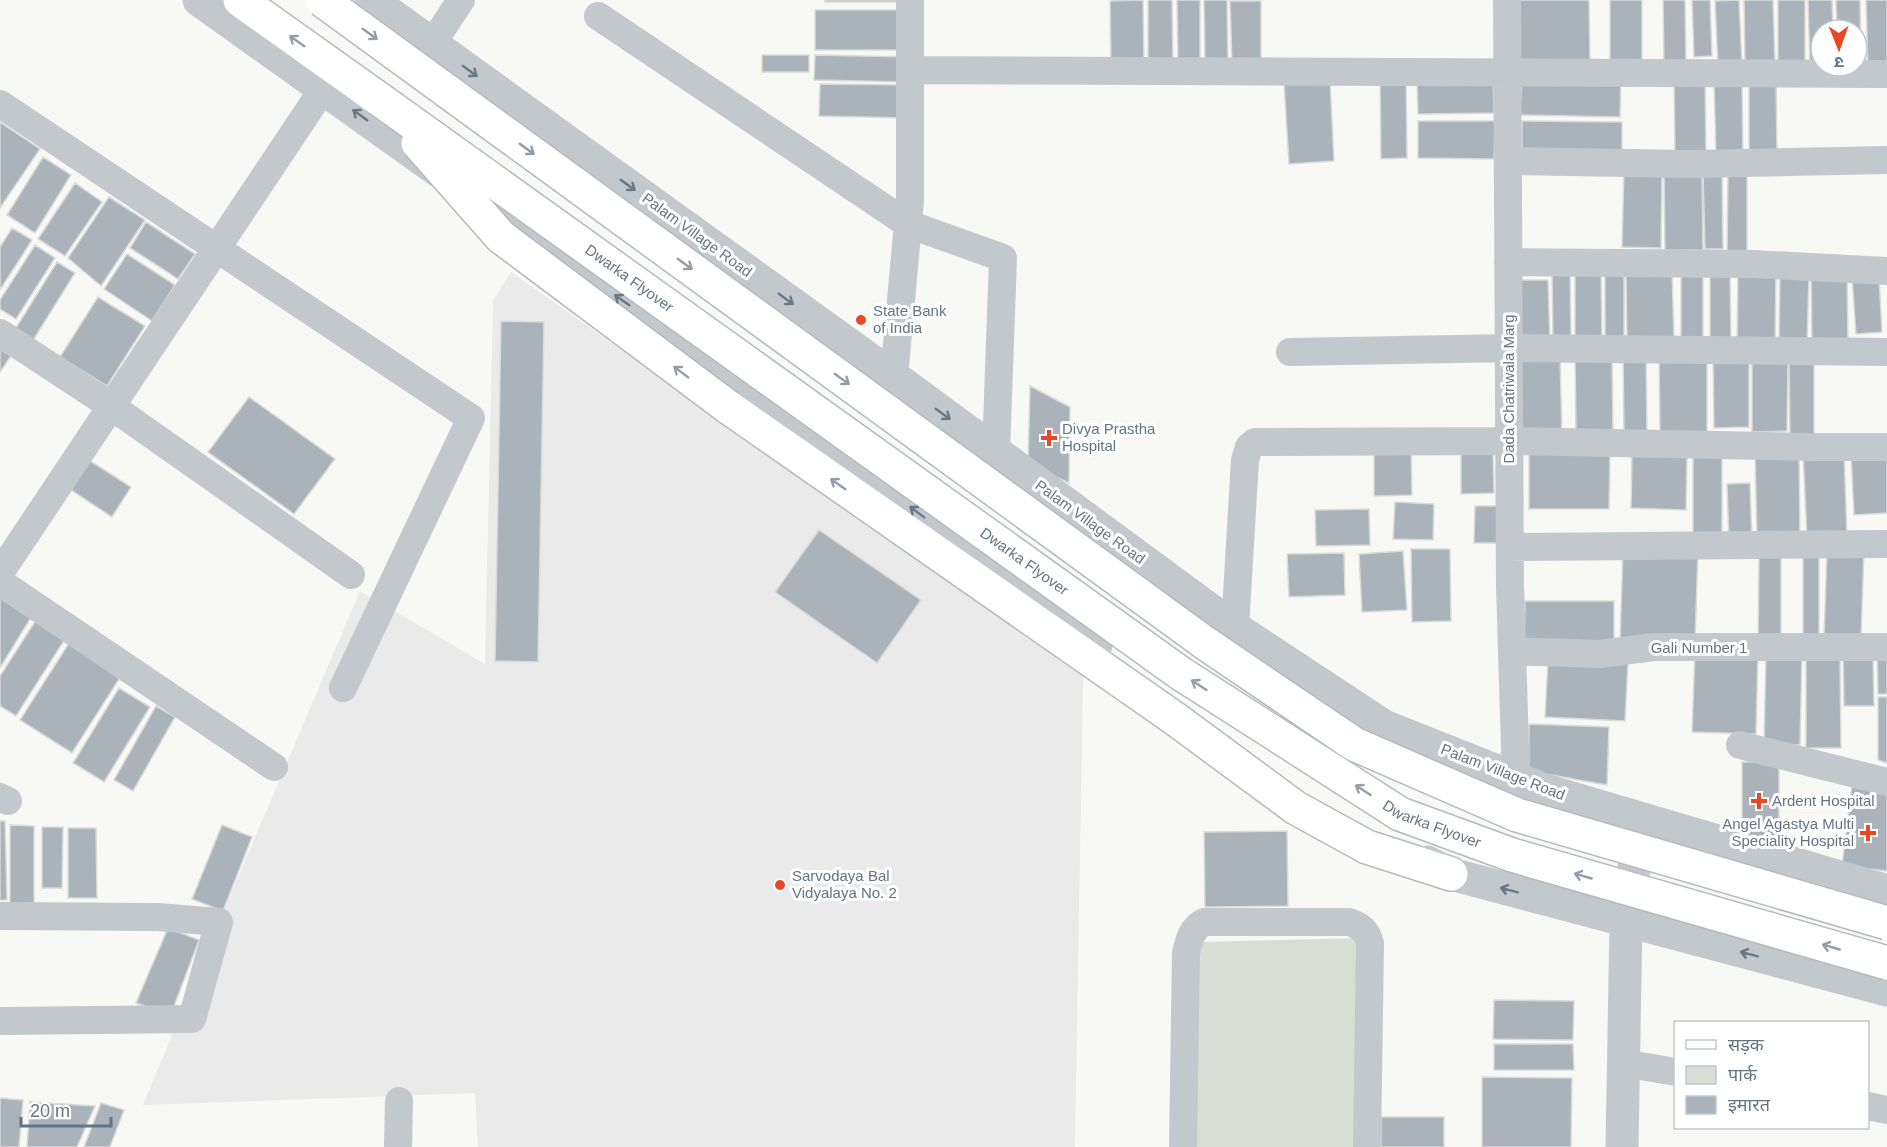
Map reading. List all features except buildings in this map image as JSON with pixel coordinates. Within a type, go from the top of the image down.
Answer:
[{"type":"main road","name":"Dwarka Flyover","points":[[240,0],[1180,673],[1400,814],[1512,855],[1887,963]]},
{"type":"main road","points":[[322,0],[1205,643],[1354,744],[1517,815],[1887,923]]},
{"type":"main road","points":[[379,99],[501,237],[728,407],[1174,718],[1296,808],[1367,847],[1451,874]]},
{"type":"street","points":[[199,0],[534,239],[735,378],[1303,797],[1451,874],[1887,990]]},
{"type":"street","name":"Palam Village Road","points":[[371,0],[894,377],[1235,628],[1384,726],[1545,790],[1887,891]]},
{"type":"street","points":[[432,44],[461,0]]},
{"type":"street","points":[[894,377],[910,201],[910,0]]},
{"type":"street","name":"Dada Chatriwala Marg","points":[[1507,0],[1510,547],[1516,779]]},
{"type":"street","points":[[598,16],[908,224],[1003,258],[996,453]]},
{"type":"street","points":[[910,70],[1887,74]]},
{"type":"street","points":[[0,573],[323,89]]},
{"type":"street","points":[[0,104],[471,418],[344,688]]},
{"type":"street","points":[[1509,162],[1688,164],[1887,160]]},
{"type":"street","points":[[1509,262],[1752,264],[1887,271]]},
{"type":"street","points":[[0,333],[111,405],[351,575]]},
{"type":"street","points":[[1290,352],[1509,348],[1887,352]]},
{"type":"street","points":[[1235,628],[1245,460],[1247,451],[1255,442],[1509,441],[1887,447]]},
{"type":"street","points":[[1510,547],[1887,544]]},
{"type":"street","points":[[0,582],[274,767]]},
{"type":"street","name":"Gali Number 1","points":[[1512,651],[1599,654],[1654,647],[1887,647]]},
{"type":"street","points":[[1740,745],[1887,782]]},
{"type":"street","points":[[1622,1147],[1626,921],[1642,819]]},
{"type":"street","points":[[0,916],[158,917],[219,922],[192,1019],[0,1021]]},
{"type":"street","points":[[1183,1147],[1186,953],[1188,942],[1197,926],[1204,922],[1349,922],[1360,926],[1367,933],[1370,943],[1367,1147]]},
{"type":"street","points":[[1623,1063],[1674,1072]]},
{"type":"street","points":[[398,1147],[399,1101]]},
{"type":"street","points":[[1869,1106],[1887,1110]]},
{"type":"shaded area","name":"Sarvodaya Bal Vidyalaya No. 2","points":[[511,272],[1083,676],[1075,1147],[478,1147],[475,1093],[143,1105],[360,591],[485,664],[493,301]]},
{"type":"green space","points":[[1361,938],[1359,1147],[1195,1147],[1198,942]]},
{"type":"place","name":"State Bank of India","points":[[861,320]]},
{"type":"place","name":"Divya Prastha Hospital","points":[[1049,438]]},
{"type":"place","name":"Ardent Hospital","points":[[1759,801]]},
{"type":"place","name":"Angel Agastya Multi Speciality Hospital","points":[[1868,833]]},
{"type":"place","name":"Sarvodaya Bal Vidyalaya No. 2","points":[[780,885]]}]
